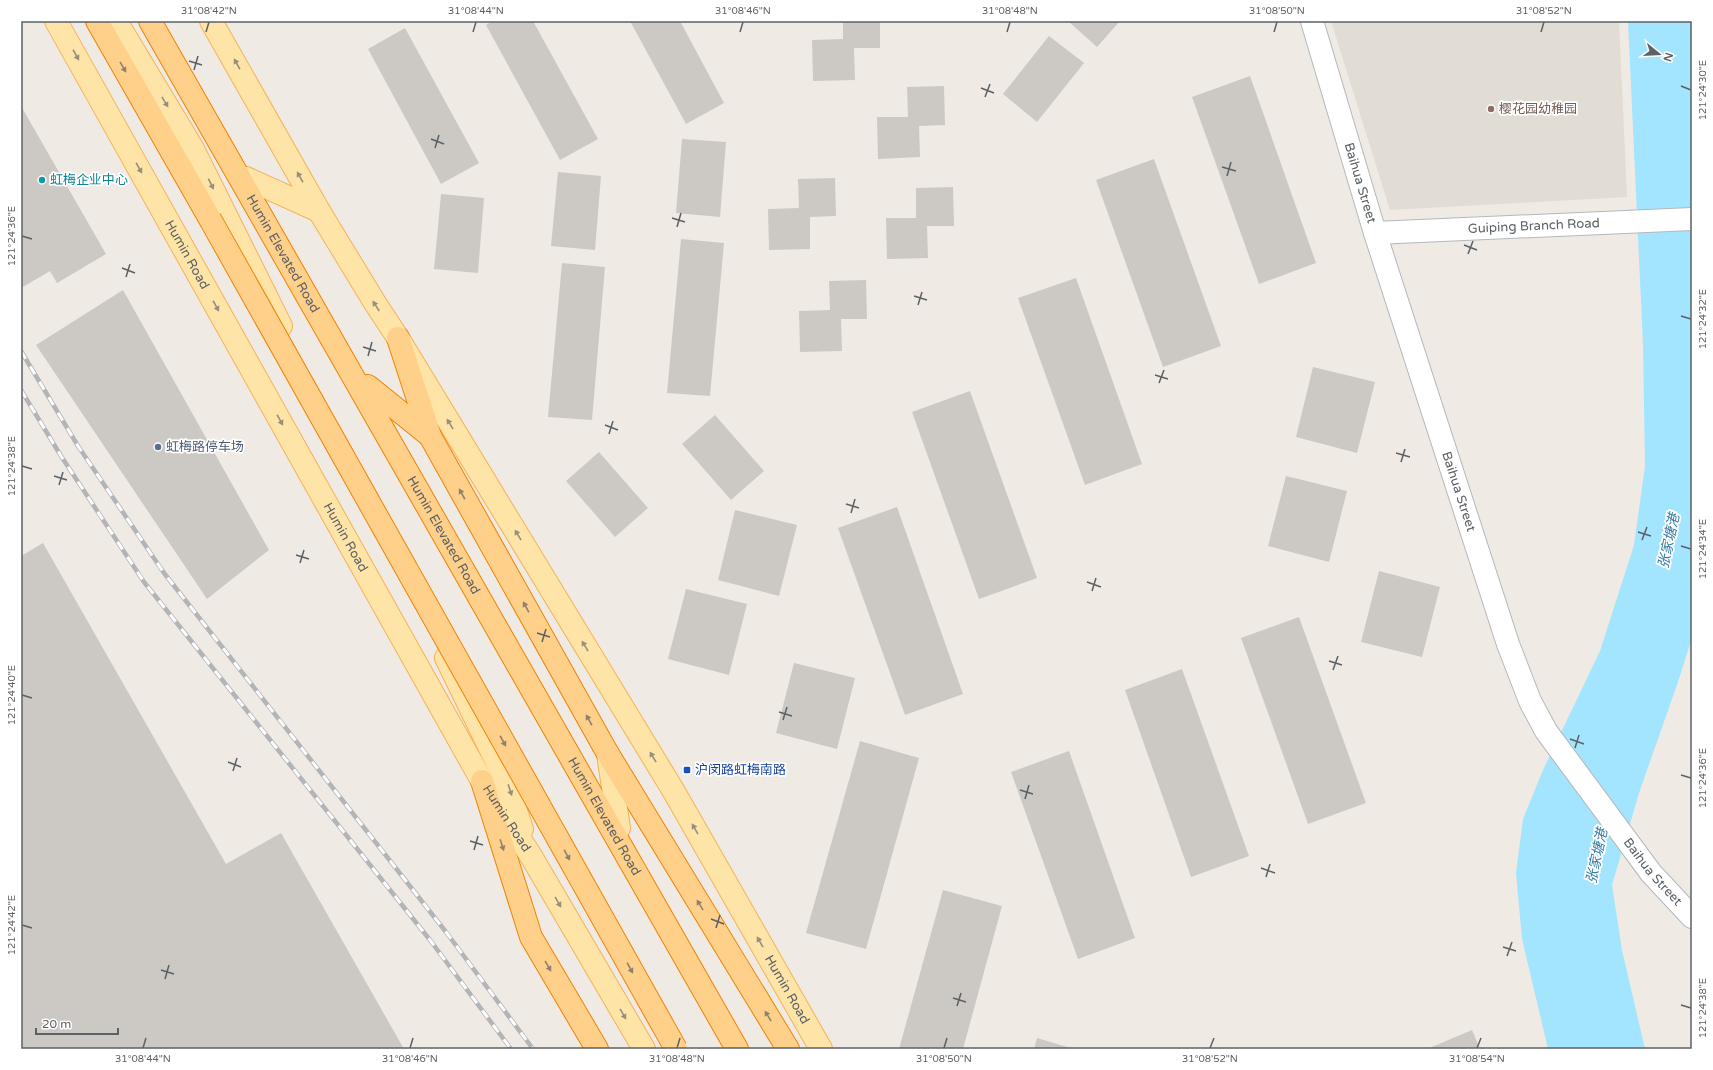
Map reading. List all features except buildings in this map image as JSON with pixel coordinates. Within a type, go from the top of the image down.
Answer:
[{"type":"highway","points":[[97,21],[218,233],[676,1049]]},
{"type":"highway","name":"Humin Elevated Road","points":[[151,21],[737,1049]]},
{"type":"highway","points":[[398,338],[430,436],[608,754],[788,1049]]},
{"type":"highway","points":[[368,386],[430,436]]},
{"type":"highway","points":[[482,781],[531,937],[597,1049]]},
{"type":"main road","name":"Humin Road","points":[[56,21],[482,781],[532,856],[644,1049]]},
{"type":"main road","points":[[116,21],[193,149],[506,781],[532,856]]},
{"type":"main road","points":[[151,21],[246,178],[368,386],[619,828],[748,1049]]},
{"type":"main road","name":"Humin Road","points":[[211,21],[319,211],[673,790],[821,1049]]},
{"type":"main road","points":[[246,178],[319,211]]},
{"type":"main road","points":[[608,754],[619,828]]},
{"type":"street","name":"Baihua Street","points":[[1312,21],[1375,233],[1508,644],[1530,701],[1546,731],[1651,873],[1692,917]]},
{"type":"street","name":"Guiping Branch Road","points":[[1375,233],[1692,219]]},
{"type":"shaded area","name":"樱花园幼稚园","points":[[1331,21],[1619,21],[1627,197],[1390,210]]},
{"type":"water","name":"张家塘港","points":[[1628,21],[1692,21],[1692,638],[1640,790],[1612,885],[1622,950],[1645,1049],[1548,1049],[1522,939],[1516,873],[1523,819],[1543,770],[1600,651],[1634,545],[1645,466],[1643,345]]},
{"type":"railway","points":[[21,351],[78,446],[164,573],[446,932],[533,1049]]},
{"type":"railway","points":[[21,390],[61,456],[144,582],[430,940],[511,1049]]},
{"type":"place","name":"樱花园幼稚园","points":[[1491,109]]},
{"type":"place","name":"虹梅企业中心","points":[[42,180]]},
{"type":"place","name":"虹梅路停车场","points":[[158,447]]},
{"type":"place","name":"沪闵路虹梅南路","points":[[687,770]]}]
